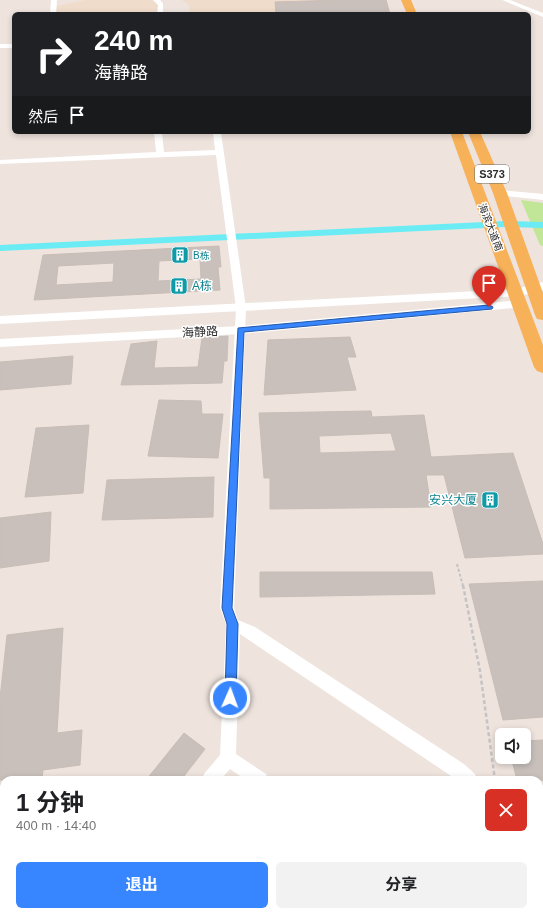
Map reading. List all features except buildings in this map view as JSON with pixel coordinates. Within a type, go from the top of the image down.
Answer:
[{"type":"main road","points":[[406,0],[411,12]]},
{"type":"main road","name":"海滨大道南","points":[[457,134],[543,367]]},
{"type":"main road","name":"海滨大道南","points":[[475,134],[500,193],[507,216],[539,293],[543,316]]},
{"type":"main road","points":[[518,299],[539,293]]},
{"type":"street","points":[[53,12],[54,0]]},
{"type":"street","points":[[156,0],[161,4],[160,12]]},
{"type":"street","points":[[505,0],[543,15]]},
{"type":"street","points":[[0,46],[12,46]]},
{"type":"street","points":[[158,134],[160,155]]},
{"type":"street","points":[[213,776],[228,758],[233,624],[227,608],[241,308],[234,246],[217,134]]},
{"type":"street","points":[[0,162],[219,152]]},
{"type":"street","points":[[500,193],[543,197]]},
{"type":"street","name":"海静路","points":[[0,320],[241,308],[518,299]]},
{"type":"street","name":"海静路","points":[[0,343],[240,330],[518,299]]},
{"type":"street","points":[[233,624],[250,632],[458,770],[465,776]]},
{"type":"street","points":[[228,758],[254,776]]},
{"type":"path","points":[[457,564],[464,587],[477,651],[494,776]]},
{"type":"shaded area","points":[[85,0],[152,0],[158,5],[158,12],[56,12],[57,6]]},
{"type":"shaded area","points":[[182,0],[336,0],[339,12],[190,12],[189,5]]},
{"type":"green space","points":[[521,200],[543,203],[543,246],[540,245]]},
{"type":"waterway","points":[[0,248],[505,224],[543,225]]},
{"type":"place","name":"B栋","points":[[180,255]]},
{"type":"place","name":"A栋","points":[[179,286]]},
{"type":"place","name":"安兴大厦","points":[[490,500]]},
{"type":"route","points":[[230,698],[233,624],[227,608],[240,330],[383,318],[489,307]]}]
